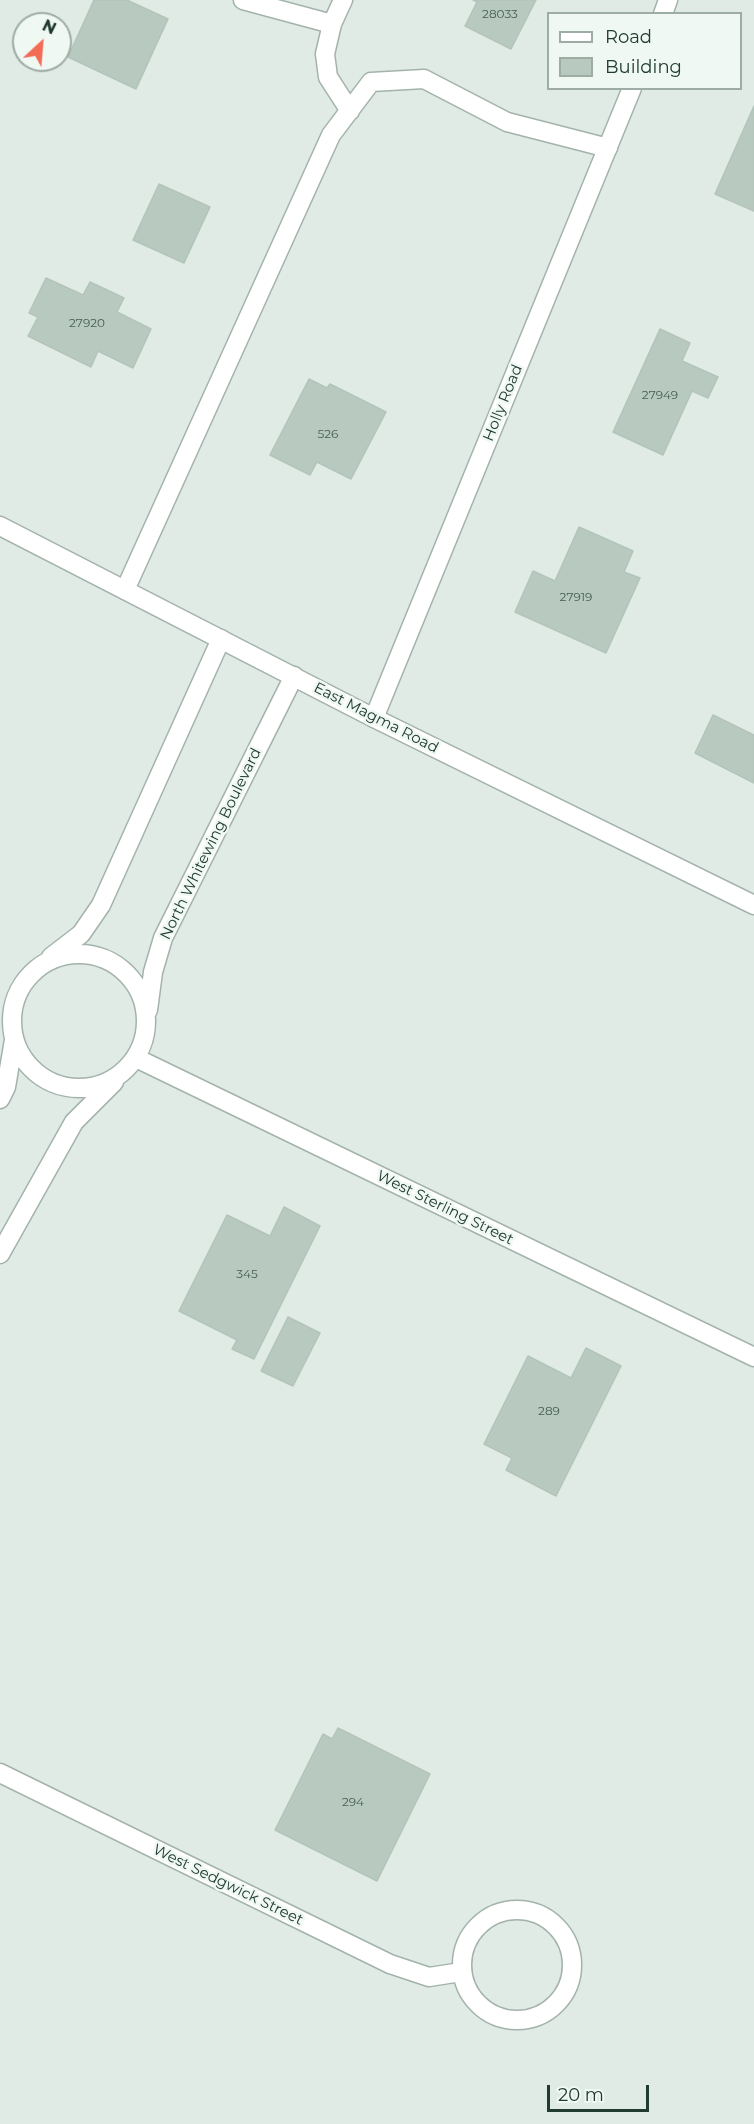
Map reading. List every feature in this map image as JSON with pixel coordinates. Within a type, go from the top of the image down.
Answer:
[{"type":"street","points":[[243,0],[332,24]]},
{"type":"street","points":[[343,0],[332,24],[325,54],[328,77],[350,111]]},
{"type":"street","points":[[125,590],[332,135],[371,82],[424,79],[507,122],[608,148]]},
{"type":"street","name":"Holly Road","points":[[374,718],[631,90]]},
{"type":"street","name":"East Magma Road","points":[[0,526],[374,718],[754,905]]},
{"type":"street","points":[[0,1099],[6,1087],[14,1040],[8,992],[81,934],[101,905],[221,639]]},
{"type":"street","name":"North Whitewing Boulevard","points":[[147,1018],[153,972],[163,938],[294,676]]},
{"type":"street","points":[[0,1254],[74,1122],[136,1058],[145,1039],[147,1018],[142,995],[130,976],[111,961],[90,954],[66,954],[44,963]]},
{"type":"street","points":[[14,1040],[24,1060],[39,1076],[60,1086],[82,1089],[103,1084],[123,1073]]},
{"type":"street","name":"West Sterling Street","points":[[136,1058],[754,1357]]},
{"type":"street","name":"West Sedgwick Street","points":[[0,1773],[390,1964],[429,1977],[461,1972]]},
{"type":"street","points":[[520,1910],[539,1914],[555,1924],[567,1940],[572,1959],[571,1978],[563,1995],[550,2010],[533,2018],[514,2021],[495,2016],[479,2005],[467,1990],[461,1972],[463,1952],[470,1935],[484,1920],[501,1912],[520,1910]]},
{"type":"building","points":[[94,0],[127,0],[168,19],[136,89],[72,59],[72,48]]},
{"type":"building","points":[[473,0],[536,0],[511,49],[465,26],[477,2]]},
{"type":"building","points":[[754,106],[754,211],[715,194]]},
{"type":"building","points":[[159,184],[210,207],[184,263],[133,240]]},
{"type":"building","points":[[46,278],[83,295],[90,282],[124,298],[117,312],[151,329],[133,368],[98,351],[91,367],[28,336],[38,317],[29,313]]},
{"type":"building","points":[[660,329],[690,343],[682,361],[718,377],[708,398],[692,391],[663,455],[613,432]]},
{"type":"building","points":[[309,379],[327,388],[330,384],[386,412],[351,479],[317,462],[310,475],[270,455]]},
{"type":"building","points":[[579,527],[633,551],[624,572],[640,578],[606,653],[515,612],[533,571],[555,581]]},
{"type":"building","points":[[713,715],[754,735],[754,783],[695,753]]},
{"type":"building","points":[[284,1207],[320,1226],[254,1359],[232,1349],[237,1340],[179,1311],[227,1215],[270,1236]]},
{"type":"building","points":[[288,1317],[320,1333],[293,1386],[261,1371]]},
{"type":"building","points":[[586,1348],[621,1366],[556,1496],[506,1470],[512,1458],[484,1444],[528,1356],[571,1378]]},
{"type":"building","points":[[338,1728],[430,1774],[377,1881],[275,1830],[323,1734],[332,1739]]}]
